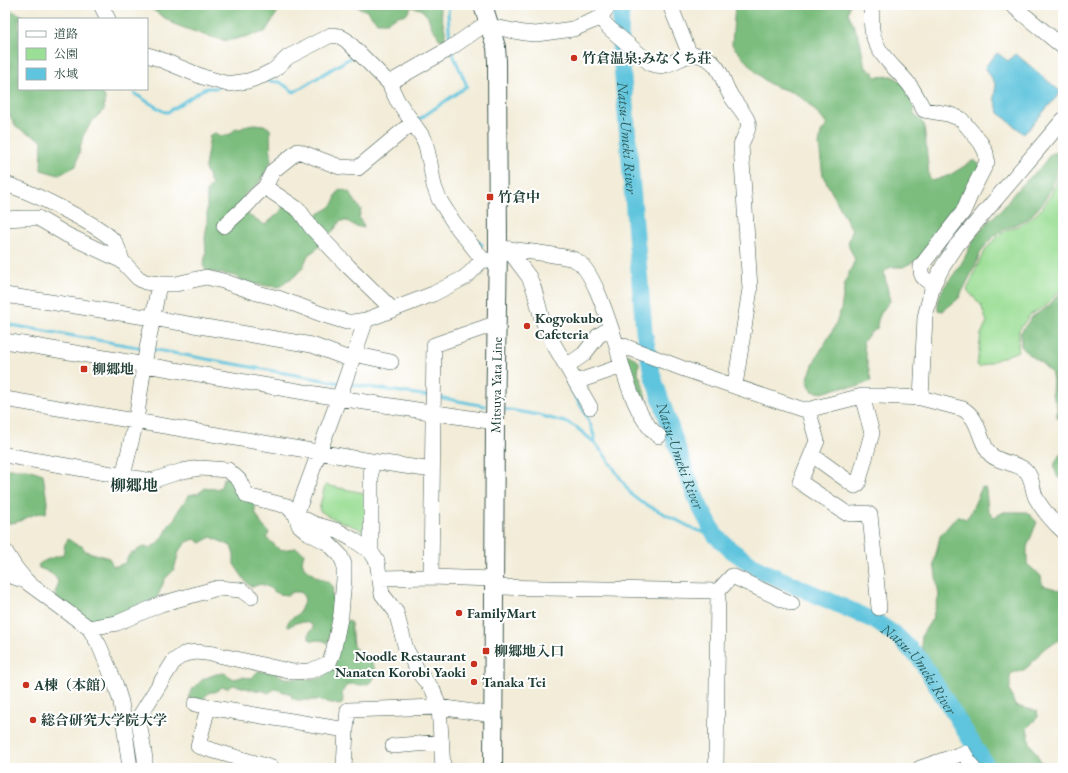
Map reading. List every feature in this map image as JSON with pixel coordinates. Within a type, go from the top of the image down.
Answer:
[{"type":"main road","name":"Mitsuya Yata Line","points":[[483,5],[496,47],[498,61],[498,323],[495,422],[492,768]]},
{"type":"street","points":[[101,5],[108,18]]},
{"type":"street","points":[[604,23],[609,5]]},
{"type":"street","points":[[670,5],[690,55]]},
{"type":"street","points":[[872,5],[872,30],[877,46],[884,58],[908,83],[924,110],[948,114],[961,119],[981,143],[986,153],[987,162],[963,212],[921,266],[921,273],[933,285]]},
{"type":"street","points":[[1012,5],[1063,47]]},
{"type":"street","points":[[389,83],[449,49],[480,27],[489,26],[536,34],[604,23]]},
{"type":"street","points":[[604,23],[651,64],[658,66],[666,65],[690,55],[698,55],[713,62],[721,72],[731,96],[748,120],[748,127],[742,138],[741,145],[750,289],[735,385]]},
{"type":"street","points":[[148,55],[203,77],[228,84],[262,76],[274,70],[288,57],[331,34],[346,40],[389,83],[397,100],[422,136],[426,145],[438,199],[454,223],[529,277],[542,319],[566,366],[590,407]]},
{"type":"street","points":[[921,398],[925,317],[933,285],[943,266],[957,245],[1063,120]]},
{"type":"street","points":[[224,226],[265,187],[273,171],[298,151],[340,167],[358,168],[412,122]]},
{"type":"street","points":[[5,184],[40,198],[94,225],[114,242],[122,261]]},
{"type":"street","points":[[265,187],[299,210],[311,227],[393,310]]},
{"type":"street","points":[[5,219],[38,218],[67,235],[122,261],[138,278],[145,282],[176,284],[206,277],[278,298],[347,322],[359,322],[366,320],[433,294],[464,278],[480,262],[497,254],[545,253],[570,258],[577,261],[590,276],[616,343],[630,389],[648,426],[659,436]]},
{"type":"street","points":[[123,476],[136,421],[152,318],[159,284]]},
{"type":"street","points":[[5,295],[152,318],[312,346],[353,357],[391,362]]},
{"type":"street","points":[[145,768],[139,721],[174,661],[184,654],[197,652],[214,654],[293,672],[310,671],[329,663],[341,614],[344,564],[340,555],[328,543],[309,533],[298,525],[296,515],[320,452],[366,320]]},
{"type":"street","points":[[431,577],[434,345],[498,323]]},
{"type":"street","points":[[566,366],[584,354],[598,336],[610,328]]},
{"type":"street","points":[[5,341],[146,355],[339,398],[495,422]]},
{"type":"street","points":[[616,343],[663,361],[802,409],[862,396],[921,398],[963,409],[969,412],[992,456],[1018,466],[1026,471],[1030,477],[1036,498],[1063,532]]},
{"type":"street","points":[[576,382],[622,366]]},
{"type":"street","points":[[818,460],[855,486],[858,484],[872,433],[862,396]]},
{"type":"street","points":[[5,399],[432,470]]},
{"type":"street","points":[[809,481],[826,442],[826,438],[812,408]]},
{"type":"street","points":[[812,408],[817,441],[800,482],[846,513],[867,513],[870,515],[879,608]]},
{"type":"street","points":[[5,455],[151,481],[182,471],[200,468],[228,470],[239,480],[247,496],[287,506],[296,515],[314,524],[338,531],[371,552],[377,561],[382,594],[396,612],[406,649],[419,673],[433,690],[439,707],[443,768]]},
{"type":"street","points":[[371,461],[371,552]]},
{"type":"street","points":[[5,551],[15,567],[28,583],[89,628],[99,645],[115,683],[121,702],[130,768]]},
{"type":"street","points":[[5,574],[28,583]]},
{"type":"street","points":[[716,768],[718,591],[732,576],[792,604]]},
{"type":"street","points":[[380,578],[431,577],[494,583],[718,591]]},
{"type":"street","points":[[89,628],[117,623],[161,604],[218,588],[241,590],[251,597]]},
{"type":"street","points":[[272,768],[198,746],[201,706],[346,730]]},
{"type":"street","points":[[344,768],[348,710],[439,707],[492,715]]},
{"type":"street","points":[[393,746],[442,742]]},
{"type":"street","points":[[920,768],[964,753],[973,768]]},
{"type":"green space","points":[[145,5],[282,5],[265,32],[227,41],[176,25]]},
{"type":"green space","points":[[353,5],[439,5],[445,31],[445,40],[439,39],[432,28],[428,17],[421,9],[411,7],[407,14],[398,16],[387,22],[377,22],[367,11]]},
{"type":"green space","points":[[735,5],[850,5],[848,13],[860,40],[865,67],[873,72],[876,77],[892,76],[902,82],[914,103],[914,114],[924,124],[929,177],[933,181],[950,175],[974,160],[981,166],[960,208],[936,232],[919,259],[903,267],[891,267],[884,272],[890,301],[879,317],[877,329],[870,333],[863,342],[871,381],[857,387],[842,387],[822,393],[812,391],[807,380],[816,358],[833,330],[841,310],[845,282],[855,260],[848,244],[852,230],[823,176],[819,145],[821,133],[827,125],[812,107],[798,95],[771,85],[763,79],[732,45]]},
{"type":"green space","points":[[5,8],[26,18],[18,18],[18,90],[99,90],[105,97],[104,110],[92,121],[83,136],[76,166],[59,175],[41,170],[42,140],[17,128],[7,111],[5,100]]},
{"type":"green space","points":[[254,124],[264,125],[270,129],[271,162],[258,184],[244,195],[248,215],[265,225],[280,212],[285,203],[308,213],[313,217],[329,208],[334,203],[336,195],[340,189],[349,192],[361,210],[359,218],[364,228],[355,226],[347,221],[340,221],[318,248],[308,255],[303,267],[294,277],[286,281],[281,286],[275,287],[246,283],[235,276],[207,271],[203,266],[206,254],[205,238],[207,225],[207,191],[212,185],[205,168],[210,135],[215,133],[222,136],[231,134],[236,128],[240,129]]},
{"type":"green space","points":[[1056,152],[1059,155],[1060,160],[1051,189],[1043,203],[1029,218],[1003,230],[992,238],[981,251],[959,298],[943,311],[938,310],[941,292],[962,263],[979,232],[1005,206],[1016,191],[1039,169],[1049,155]]},
{"type":"green space","points":[[1063,155],[1063,289],[1055,295],[1047,305],[1030,315],[1019,330],[1018,351],[979,367],[977,365],[981,334],[987,322],[981,305],[967,290],[988,246],[1005,231],[1022,224],[1035,215],[1047,201],[1056,183]]},
{"type":"green space","points":[[1063,292],[1063,429],[1057,416],[1057,406],[1052,394],[1053,380],[1051,372],[1039,361],[1029,355],[1021,346],[1021,332],[1032,317],[1049,306],[1057,296]]},
{"type":"green space","points":[[627,354],[639,362],[638,374],[641,379],[646,398],[643,405],[636,383],[631,376],[626,356]]},
{"type":"green space","points":[[1063,451],[1063,477],[1058,478],[1055,470],[1055,464]]},
{"type":"green space","points":[[5,469],[28,469],[43,474],[47,502],[46,513],[36,514],[17,522],[5,523]]},
{"type":"green space","points":[[229,477],[255,504],[255,512],[262,525],[269,532],[267,538],[280,550],[296,548],[304,553],[302,561],[304,567],[315,576],[330,583],[333,587],[332,597],[338,604],[328,643],[322,640],[309,639],[309,633],[313,628],[311,624],[300,622],[289,627],[287,626],[290,620],[298,614],[301,609],[305,599],[301,592],[292,592],[288,595],[278,594],[261,584],[252,587],[246,582],[234,564],[234,555],[231,546],[211,537],[201,543],[195,539],[187,542],[179,551],[174,570],[165,579],[157,598],[152,604],[124,615],[89,623],[58,600],[55,592],[58,583],[57,579],[47,571],[39,568],[38,565],[44,561],[63,555],[65,544],[68,539],[75,544],[82,546],[85,551],[109,558],[113,566],[125,563],[129,555],[142,547],[149,548],[157,544],[165,534],[169,525],[174,520],[178,511],[189,495],[199,493],[205,488],[216,489],[221,487],[223,479]]},
{"type":"green space","points":[[325,485],[369,494],[367,535],[358,528],[331,518],[319,510]]},
{"type":"green space","points":[[982,487],[986,490],[988,511],[994,517],[1004,512],[1027,512],[1037,522],[1027,547],[1027,564],[1041,576],[1042,585],[1059,590],[1063,586],[1063,635],[1057,642],[1041,651],[1028,667],[1010,675],[1010,691],[1015,706],[1037,711],[1038,717],[1027,728],[1030,743],[1045,768],[994,768],[952,701],[921,646],[922,635],[932,619],[939,596],[934,563],[940,536],[957,516],[966,519],[970,514]]},
{"type":"green space","points":[[347,620],[351,623],[353,646],[369,660],[375,668],[375,673],[373,680],[365,685],[348,684],[342,693],[342,704],[339,705],[318,700],[297,700],[292,698],[291,694],[275,689],[268,693],[232,685],[228,688],[222,687],[215,692],[210,692],[200,702],[192,700],[189,697],[191,690],[203,679],[216,674],[224,673],[234,679],[242,677],[252,678],[258,671],[273,672],[285,678],[318,679],[323,677]]},
{"type":"water","points":[[997,53],[1008,61],[1016,54],[1061,92],[1024,134],[999,113],[994,98],[996,85],[985,67]]},
{"type":"waterway","points":[[449,5],[448,14],[450,43]]},
{"type":"waterway","name":"Natsu-Umeki River","points":[[621,5],[620,42],[644,331],[652,374],[698,503],[715,535],[731,550],[760,570],[875,621],[897,636],[920,659],[988,768]]},
{"type":"waterway","points":[[418,121],[467,86],[452,52]]},
{"type":"waterway","points":[[267,81],[280,82],[294,92],[355,55]]},
{"type":"waterway","points":[[135,94],[161,110],[168,112],[202,90],[207,88],[218,88]]},
{"type":"waterway","points":[[476,240],[482,245]]},
{"type":"waterway","points":[[5,324],[143,348]]},
{"type":"waterway","points":[[151,349],[340,383]]},
{"type":"waterway","points":[[348,384],[429,396]]},
{"type":"waterway","points":[[568,384],[588,420],[595,442]]},
{"type":"waterway","points":[[437,397],[485,406]]},
{"type":"waterway","points":[[504,409],[539,415],[568,423],[576,427],[595,443],[631,494],[643,503],[696,530],[715,535]]},
{"type":"place","name":"竹倉温泉;みなくち荘","points":[[574,58]]},
{"type":"place","name":"竹倉中","points":[[490,197]]},
{"type":"place","name":"Kogyokubo Cafeteria","points":[[527,326]]},
{"type":"place","name":"柳郷地","points":[[84,369]]},
{"type":"place","name":"FamilyMart","points":[[459,613]]},
{"type":"place","name":"柳郷地入口","points":[[486,651]]},
{"type":"place","name":"Noodle Restaurant Nanaten Korobi Yaoki","points":[[474,664]]},
{"type":"place","name":"Tanaka Tei","points":[[474,682]]},
{"type":"place","name":"A棟（本館）","points":[[26,685]]},
{"type":"place","name":"総合研究大学院大学","points":[[33,720]]},
{"type":"district","name":"柳郷地","points":[[134,485]]}]
